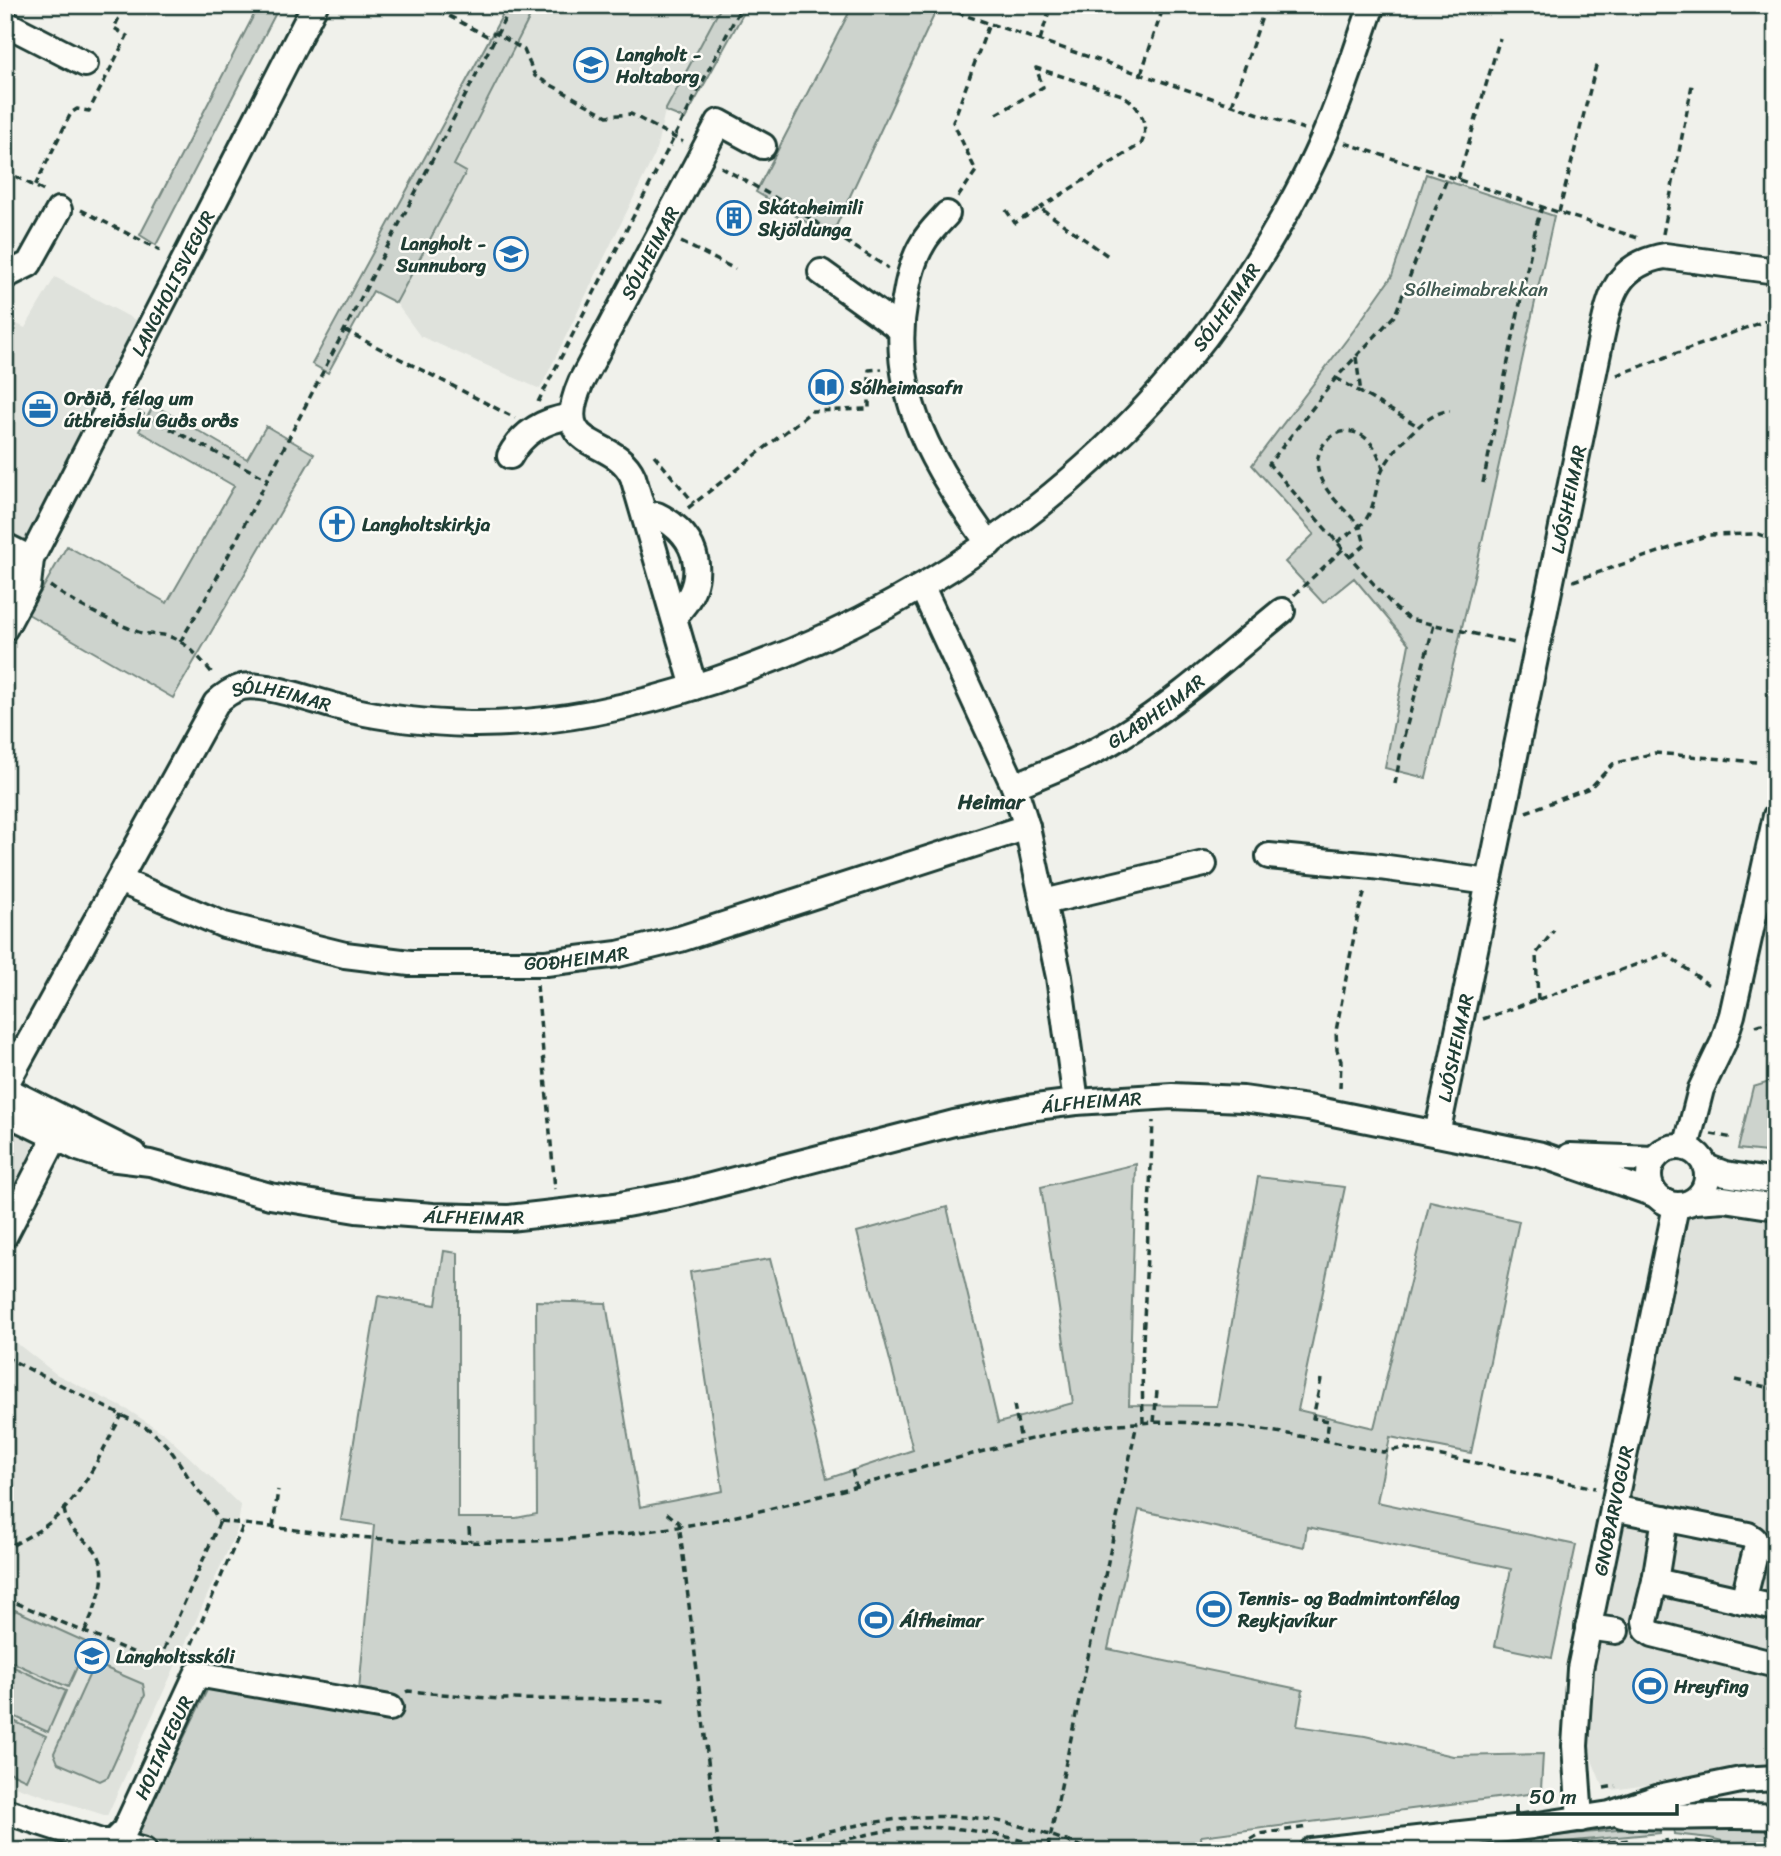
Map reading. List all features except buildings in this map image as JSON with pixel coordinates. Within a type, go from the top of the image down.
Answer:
[{"type":"street","name":"LANGHOLTSVEGUR","points":[[5,628],[28,585],[31,561],[315,5]]},
{"type":"street","name":"SÓLHEIMAR","points":[[5,1088],[216,703],[225,695],[241,688],[274,690],[324,704],[397,718],[469,724],[544,721],[583,716],[694,687],[754,667],[823,639],[922,587],[1033,512],[1113,440],[1160,391],[1250,273],[1304,180],[1326,132],[1372,5]]},
{"type":"street","points":[[5,23],[85,64]]},
{"type":"street","name":"SÓLHEIMAR","points":[[572,416],[575,396],[581,382],[661,231],[696,151],[719,122],[763,146]]},
{"type":"street","points":[[5,276],[29,264],[59,210]]},
{"type":"street","points":[[947,214],[923,243],[908,280],[899,328],[902,366],[926,446],[949,486],[989,544]]},
{"type":"street","points":[[1651,259],[1665,256],[1773,260]]},
{"type":"street","name":"LJÓSHEIMAR","points":[[1437,1134],[1611,297],[1625,274],[1636,265],[1651,259]]},
{"type":"street","points":[[821,272],[899,328]]},
{"type":"street","points":[[510,456],[533,428],[557,418],[572,416],[580,436],[616,457],[629,469],[694,687]]},
{"type":"street","points":[[663,518],[688,540],[696,563],[690,598],[674,616]]},
{"type":"street","points":[[5,546],[31,561]]},
{"type":"street","name":"LANGHOLTSVEGUR","points":[[5,588],[12,574],[31,561]]},
{"type":"street","points":[[922,587],[1014,786],[1027,827],[1059,976],[1076,1102]]},
{"type":"street","name":"GLAÐHEIMAR","points":[[1014,786],[1076,760],[1121,737],[1168,704],[1282,611]]},
{"type":"street","points":[[1686,1148],[1701,1089],[1723,1043],[1732,1015],[1776,816]]},
{"type":"street","name":"GOÐHEIMAR","points":[[119,880],[224,925],[345,955],[410,963],[536,964],[618,954],[680,939],[1027,827]]},
{"type":"street","points":[[1269,856],[1373,866],[1489,882]]},
{"type":"street","points":[[1044,902],[1204,864]]},
{"type":"street","name":"ÁLFHEIMAR","points":[[5,1088],[150,1163]]},
{"type":"street","name":"ÁLFHEIMAR","points":[[7,1110],[55,1138],[108,1158],[150,1163],[271,1196],[389,1214],[509,1218],[578,1211],[680,1194],[954,1123],[1028,1108],[1172,1096],[1243,1099],[1308,1108],[1542,1155],[1654,1194]]},
{"type":"street","points":[[5,1235],[55,1138]]},
{"type":"street","points":[[1776,1182],[1725,1174],[1706,1167],[1694,1152],[1686,1148],[1668,1149],[1654,1159],[1648,1176],[1654,1194],[1660,1200],[1686,1203],[1724,1199],[1776,1207]]},
{"type":"street","name":"ÁLFHEIMAR","points":[[1542,1155],[1654,1159]]},
{"type":"street","points":[[1686,1203],[1706,1185],[1706,1167]]},
{"type":"street","name":"GNOÐARVOGUR","points":[[1580,1819],[1575,1746],[1580,1669],[1615,1500],[1686,1203]]},
{"type":"street","points":[[1615,1500],[1665,1518],[1748,1535],[1754,1539],[1757,1546],[1743,1601]]},
{"type":"street","points":[[1665,1518],[1655,1581],[1645,1621],[1647,1630],[1653,1634],[1776,1665]]},
{"type":"street","points":[[1655,1581],[1776,1608]]},
{"type":"street","points":[[1588,1627],[1616,1631]]},
{"type":"street","name":"HOLTAVEGUR","points":[[113,1842],[125,1830],[197,1674],[390,1708]]},
{"type":"street","points":[[1610,1815],[1663,1796],[1741,1780],[1776,1778]]},
{"type":"street","points":[[5,1811],[101,1842],[113,1842],[144,1851]]},
{"type":"street","points":[[1311,1851],[1610,1815],[1664,1818],[1702,1815],[1776,1817]]},
{"type":"path","points":[[35,187],[71,113],[77,109],[89,111],[116,61],[127,36],[114,27],[125,5]]},
{"type":"path","points":[[428,5],[488,36],[496,33]]},
{"type":"path","points":[[180,642],[211,589],[512,5]]},
{"type":"path","points":[[538,401],[742,5]]},
{"type":"path","points":[[934,5],[1308,130]]},
{"type":"path","points":[[1040,41],[1051,5]]},
{"type":"path","points":[[1141,74],[1164,5]]},
{"type":"path","points":[[1232,105],[1266,5]]},
{"type":"path","points":[[947,214],[976,171],[953,121],[989,24]]},
{"type":"path","points":[[496,33],[524,50],[535,76],[607,116],[631,114],[674,136],[908,280]]},
{"type":"path","points":[[1458,179],[1500,38]]},
{"type":"path","points":[[1559,212],[1597,62]]},
{"type":"path","points":[[997,114],[1042,87],[1036,68],[1122,95],[1133,103],[1146,130],[1141,144],[1014,223],[1006,210]]},
{"type":"path","points":[[1662,236],[1692,85]]},
{"type":"path","points":[[1342,142],[1643,240],[1651,259]]},
{"type":"path","points":[[1448,176],[1395,315],[1336,378],[1269,464],[1350,557],[1409,619],[1525,646]]},
{"type":"path","points":[[1483,483],[1542,207]]},
{"type":"path","points":[[1040,208],[1111,258]]},
{"type":"path","points":[[1773,260],[1776,220]]},
{"type":"path","points":[[661,231],[736,269]]},
{"type":"path","points":[[1591,385],[1776,317]]},
{"type":"path","points":[[344,330],[533,428]]},
{"type":"path","points":[[1356,356],[1361,393]]},
{"type":"path","points":[[663,518],[694,503],[812,411],[869,409],[869,370],[902,366]]},
{"type":"path","points":[[1336,378],[1418,426]]},
{"type":"path","points":[[1338,542],[1369,518],[1383,469],[1418,426],[1431,416],[1450,411]]},
{"type":"path","points":[[138,412],[267,479]]},
{"type":"path","points":[[1350,557],[1365,545],[1360,526],[1326,488],[1319,474],[1320,450],[1336,435],[1350,431],[1362,434],[1372,442],[1379,453],[1383,469]]},
{"type":"path","points":[[654,456],[694,503]]},
{"type":"path","points":[[1550,588],[1709,535],[1758,534],[1776,540]]},
{"type":"path","points":[[1299,589],[1343,549]]},
{"type":"path","points":[[48,585],[125,627],[180,642],[190,648],[213,674]]},
{"type":"path","points":[[1395,784],[1404,736],[1434,625]]},
{"type":"path","points":[[1501,821],[1590,788],[1613,764],[1655,752],[1756,762]]},
{"type":"path","points":[[1340,1088],[1341,1061],[1337,1050],[1336,1031],[1359,910],[1373,866]]},
{"type":"path","points":[[1538,1000],[1536,954],[1554,930]]},
{"type":"path","points":[[1458,1028],[1666,954],[1710,986]]},
{"type":"path","points":[[536,964],[555,1189]]},
{"type":"path","points":[[1756,1026],[1776,1019]]},
{"type":"path","points":[[1048,1848],[1140,1423],[1153,1121]]},
{"type":"path","points":[[1712,1134],[1733,1138]]},
{"type":"path","points":[[5,1357],[147,1428],[166,1442],[188,1476],[209,1501],[219,1521],[158,1663],[14,1602],[5,1621]]},
{"type":"path","points":[[1321,1379],[1313,1418],[1329,1421],[1326,1441]]},
{"type":"path","points":[[1735,1380],[1775,1389],[1776,1386]]},
{"type":"path","points":[[1154,1422],[1157,1391]]},
{"type":"path","points":[[1014,1405],[1021,1441]]},
{"type":"path","points":[[13,1545],[35,1534],[64,1509],[80,1489],[122,1415]]},
{"type":"path","points":[[219,1521],[365,1538],[470,1542],[595,1537],[679,1526],[766,1510],[1021,1441],[1081,1429],[1154,1422],[1227,1424],[1383,1451],[1404,1448],[1615,1500]]},
{"type":"path","points":[[852,1470],[856,1486]]},
{"type":"path","points":[[273,1527],[278,1490]]},
{"type":"path","points":[[64,1509],[70,1527],[92,1546],[103,1570],[102,1588],[85,1632]]},
{"type":"path","points":[[667,1513],[679,1523],[719,1851]]},
{"type":"path","points":[[183,1663],[244,1524]]},
{"type":"path","points":[[469,1528],[470,1542]]},
{"type":"path","points":[[390,1708],[408,1691],[498,1699],[665,1700]]},
{"type":"path","points":[[747,1851],[865,1822],[934,1816],[1010,1824],[1094,1851]]},
{"type":"path","points":[[804,1851],[875,1833],[922,1828],[992,1833],[1055,1851]]},
{"type":"path","points":[[1665,1838],[1678,1839]]},
{"type":"path","points":[[1563,1846],[1642,1839]]},
{"type":"path","points":[[1690,1840],[1745,1851]]},
{"type":"shaded area","points":[[536,5],[722,5],[665,111],[655,154],[540,389],[420,336],[396,303],[466,173],[454,166]]},
{"type":"shaded area","points":[[55,277],[152,329],[27,564],[5,550],[5,318],[25,328]]},
{"type":"shaded area","points":[[5,1104],[72,1138],[5,1261]]},
{"type":"shaded area","points":[[1692,1204],[1776,1223],[1776,1772],[1674,1781],[1613,1790],[1604,1787],[1583,1738],[1585,1680],[1681,1226]]},
{"type":"shaded area","name":"Langholtsskóli","points":[[5,1334],[56,1374],[128,1410],[165,1434],[241,1506],[237,1530],[107,1816],[5,1783]]},
{"type":"green space","points":[[259,5],[280,5],[156,245],[140,235]]},
{"type":"green space","points":[[488,5],[536,5],[454,165],[466,172],[396,303],[373,291],[328,373],[312,364],[503,14]]},
{"type":"green space","points":[[722,5],[748,5],[685,119],[665,111]]},
{"type":"green space","points":[[853,5],[912,5],[935,13],[831,237],[756,192]]},
{"type":"green space","name":"Sólheimabrekkan","points":[[1426,174],[1554,216],[1477,564],[1426,778],[1385,768],[1409,644],[1354,578],[1323,603],[1285,562],[1314,534],[1252,465],[1392,276]]},
{"type":"green space","points":[[154,405],[247,459],[266,426],[314,454],[173,698],[28,614],[67,546],[167,603],[234,486],[139,431]]},
{"type":"green space","points":[[1776,1080],[1776,1153],[1738,1149],[1753,1087]]},
{"type":"green space","points":[[1136,1164],[1129,1405],[1217,1406],[1258,1177],[1345,1187],[1298,1410],[1374,1428],[1430,1201],[1519,1221],[1471,1453],[1390,1437],[1377,1502],[1576,1545],[1552,1658],[1495,1646],[1511,1569],[1307,1527],[1304,1547],[1139,1510],[1108,1649],[1303,1690],[1297,1726],[1365,1736],[1453,1756],[1543,1754],[1541,1789],[1528,1794],[1201,1836],[1202,1851],[166,1851],[135,1838],[210,1684],[358,1702],[374,1525],[341,1520],[378,1296],[436,1305],[444,1251],[458,1253],[458,1518],[516,1518],[537,1514],[536,1301],[606,1303],[640,1507],[723,1491],[690,1272],[770,1259],[827,1479],[913,1450],[857,1232],[947,1207],[998,1423],[1073,1403],[1041,1187]]},
{"type":"green space","points":[[15,1610],[88,1643],[68,1687],[5,1659],[5,1632]]},
{"type":"green space","points":[[5,1663],[66,1691],[48,1732],[5,1712]]},
{"type":"green space","points":[[101,1666],[143,1684],[145,1695],[108,1777],[100,1781],[58,1763],[54,1753],[91,1671]]},
{"type":"green space","points":[[5,1717],[46,1736],[26,1780],[5,1770]]},
{"type":"green space","points":[[1660,1826],[1660,1833],[1542,1844],[1541,1837]]},
{"type":"green space","points":[[1673,1826],[1776,1829],[1776,1851],[1763,1851],[1710,1838],[1674,1834]]},
{"type":"green space","points":[[1528,1839],[1530,1845],[1480,1851],[1408,1851]]},
{"type":"place","name":"Langholt - Holtaborg","points":[[591,65]]},
{"type":"place","name":"Skátaheimili Skjöldunga","points":[[734,218]]},
{"type":"place","name":"Langholt - Sunnuborg","points":[[511,254]]},
{"type":"place","name":"Sólheimasafn","points":[[826,387]]},
{"type":"place","name":"Orðið, félag um útbreiðslu Guðs orðs","points":[[40,409]]},
{"type":"place","name":"Langholtskirkja","points":[[337,524]]},
{"type":"place","name":"Tennis- og Badmintonfélag Reykjavíkur","points":[[1214,1609]]},
{"type":"place","name":"Álfheimar","points":[[876,1620]]},
{"type":"place","name":"Langholtsskóli","points":[[92,1656]]},
{"type":"place","name":"Hreyfing","points":[[1650,1686]]},
{"type":"district","name":"Heimar","points":[[991,802]]}]
